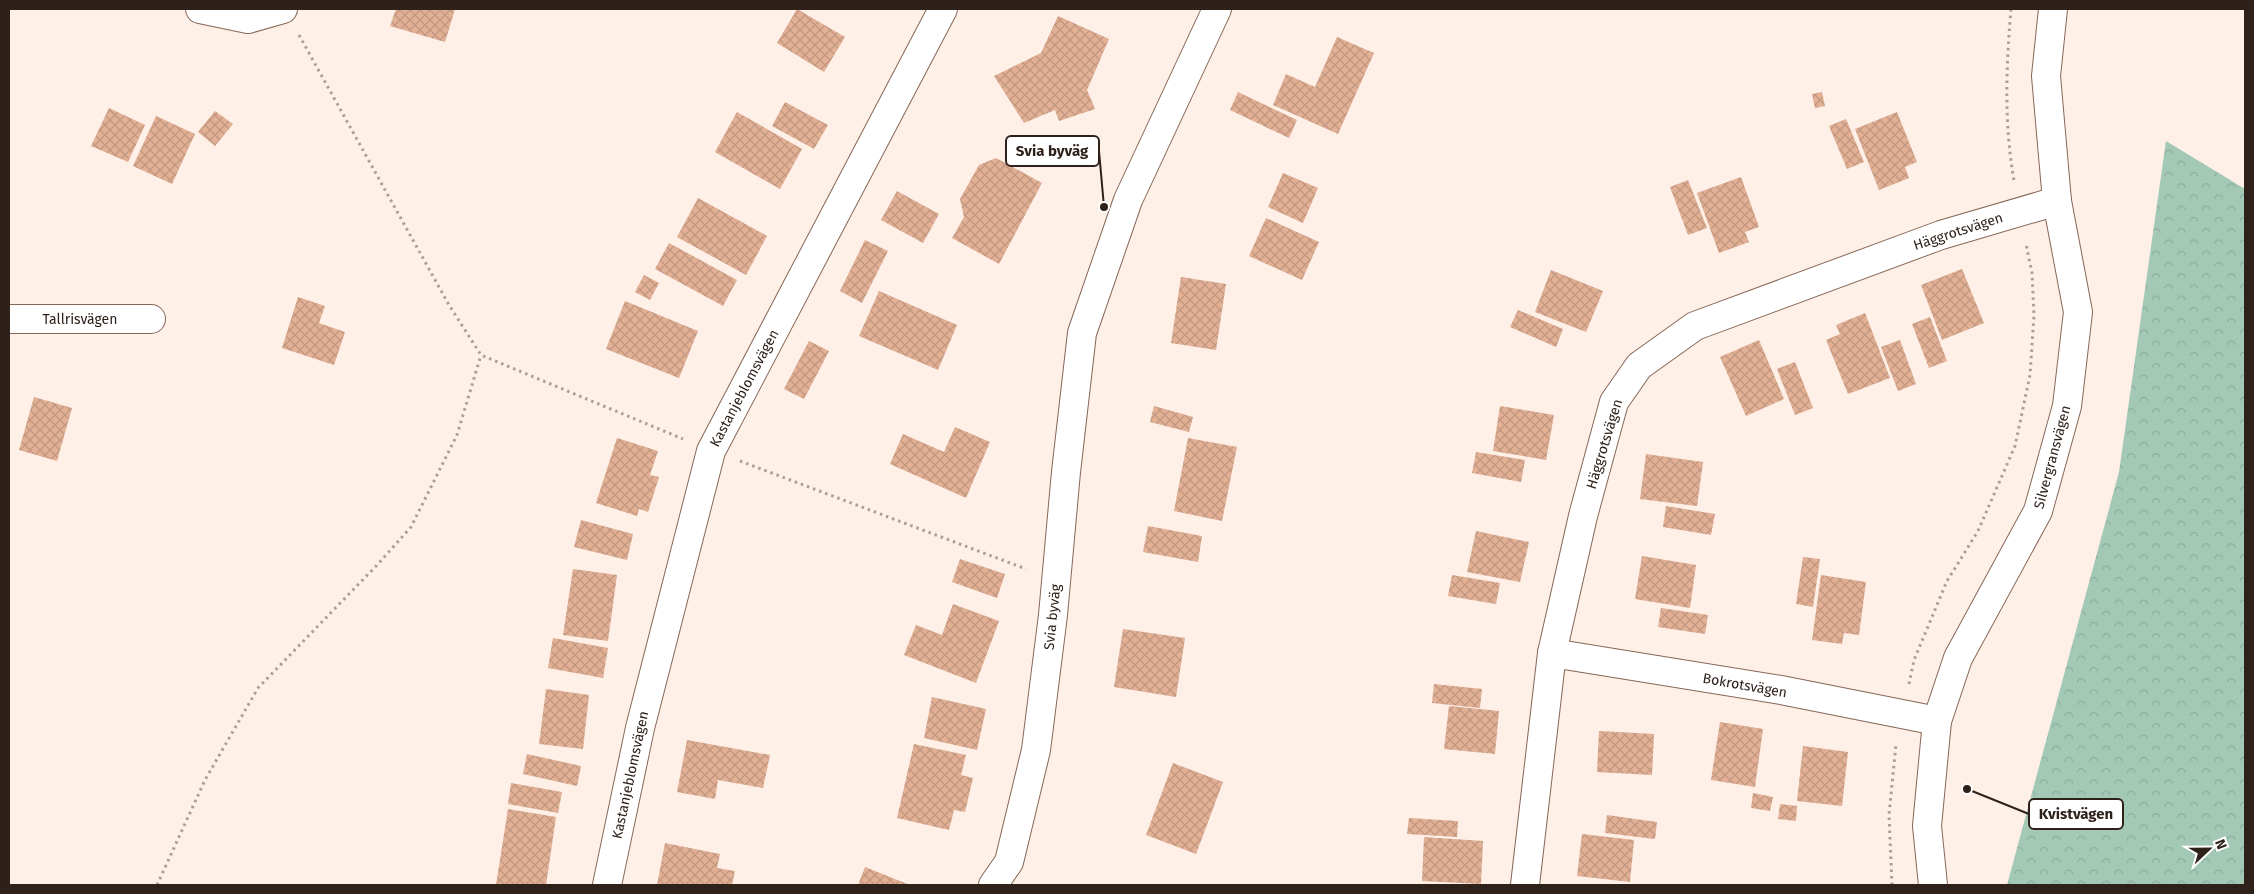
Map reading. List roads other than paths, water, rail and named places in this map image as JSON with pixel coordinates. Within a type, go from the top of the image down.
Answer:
[{"type":"street","points":[[200,9],[248,20],[288,17]]},
{"type":"street","name":"Kastanjeblomsvägen","points":[[607,885],[640,728],[711,451],[943,9]]},
{"type":"street","name":"Svia byväg","points":[[993,885],[1009,862],[1036,750],[1082,333],[1128,200],[1217,9]]},
{"type":"street","name":"Silvergransvägen","points":[[1934,885],[1927,826],[1937,721],[1958,658],[2038,511],[2067,406],[2078,312],[2057,201],[2046,76],[2053,9]]},
{"type":"street","name":"Häggrotsvägen","points":[[1525,885],[1552,653],[1583,516],[1614,402],[1639,366],[1695,326],[1941,235],[2057,201]]},
{"type":"street","name":"Tallrisvägen","points":[[9,319],[151,319]]},
{"type":"street","name":"Bokrotsvägen","points":[[1552,653],[1781,690],[1937,721]]},
{"type":"place","name":"Svia byväg","points":[[1104,207]]},
{"type":"place","name":"Kvistvägen","points":[[1967,789]]}]
